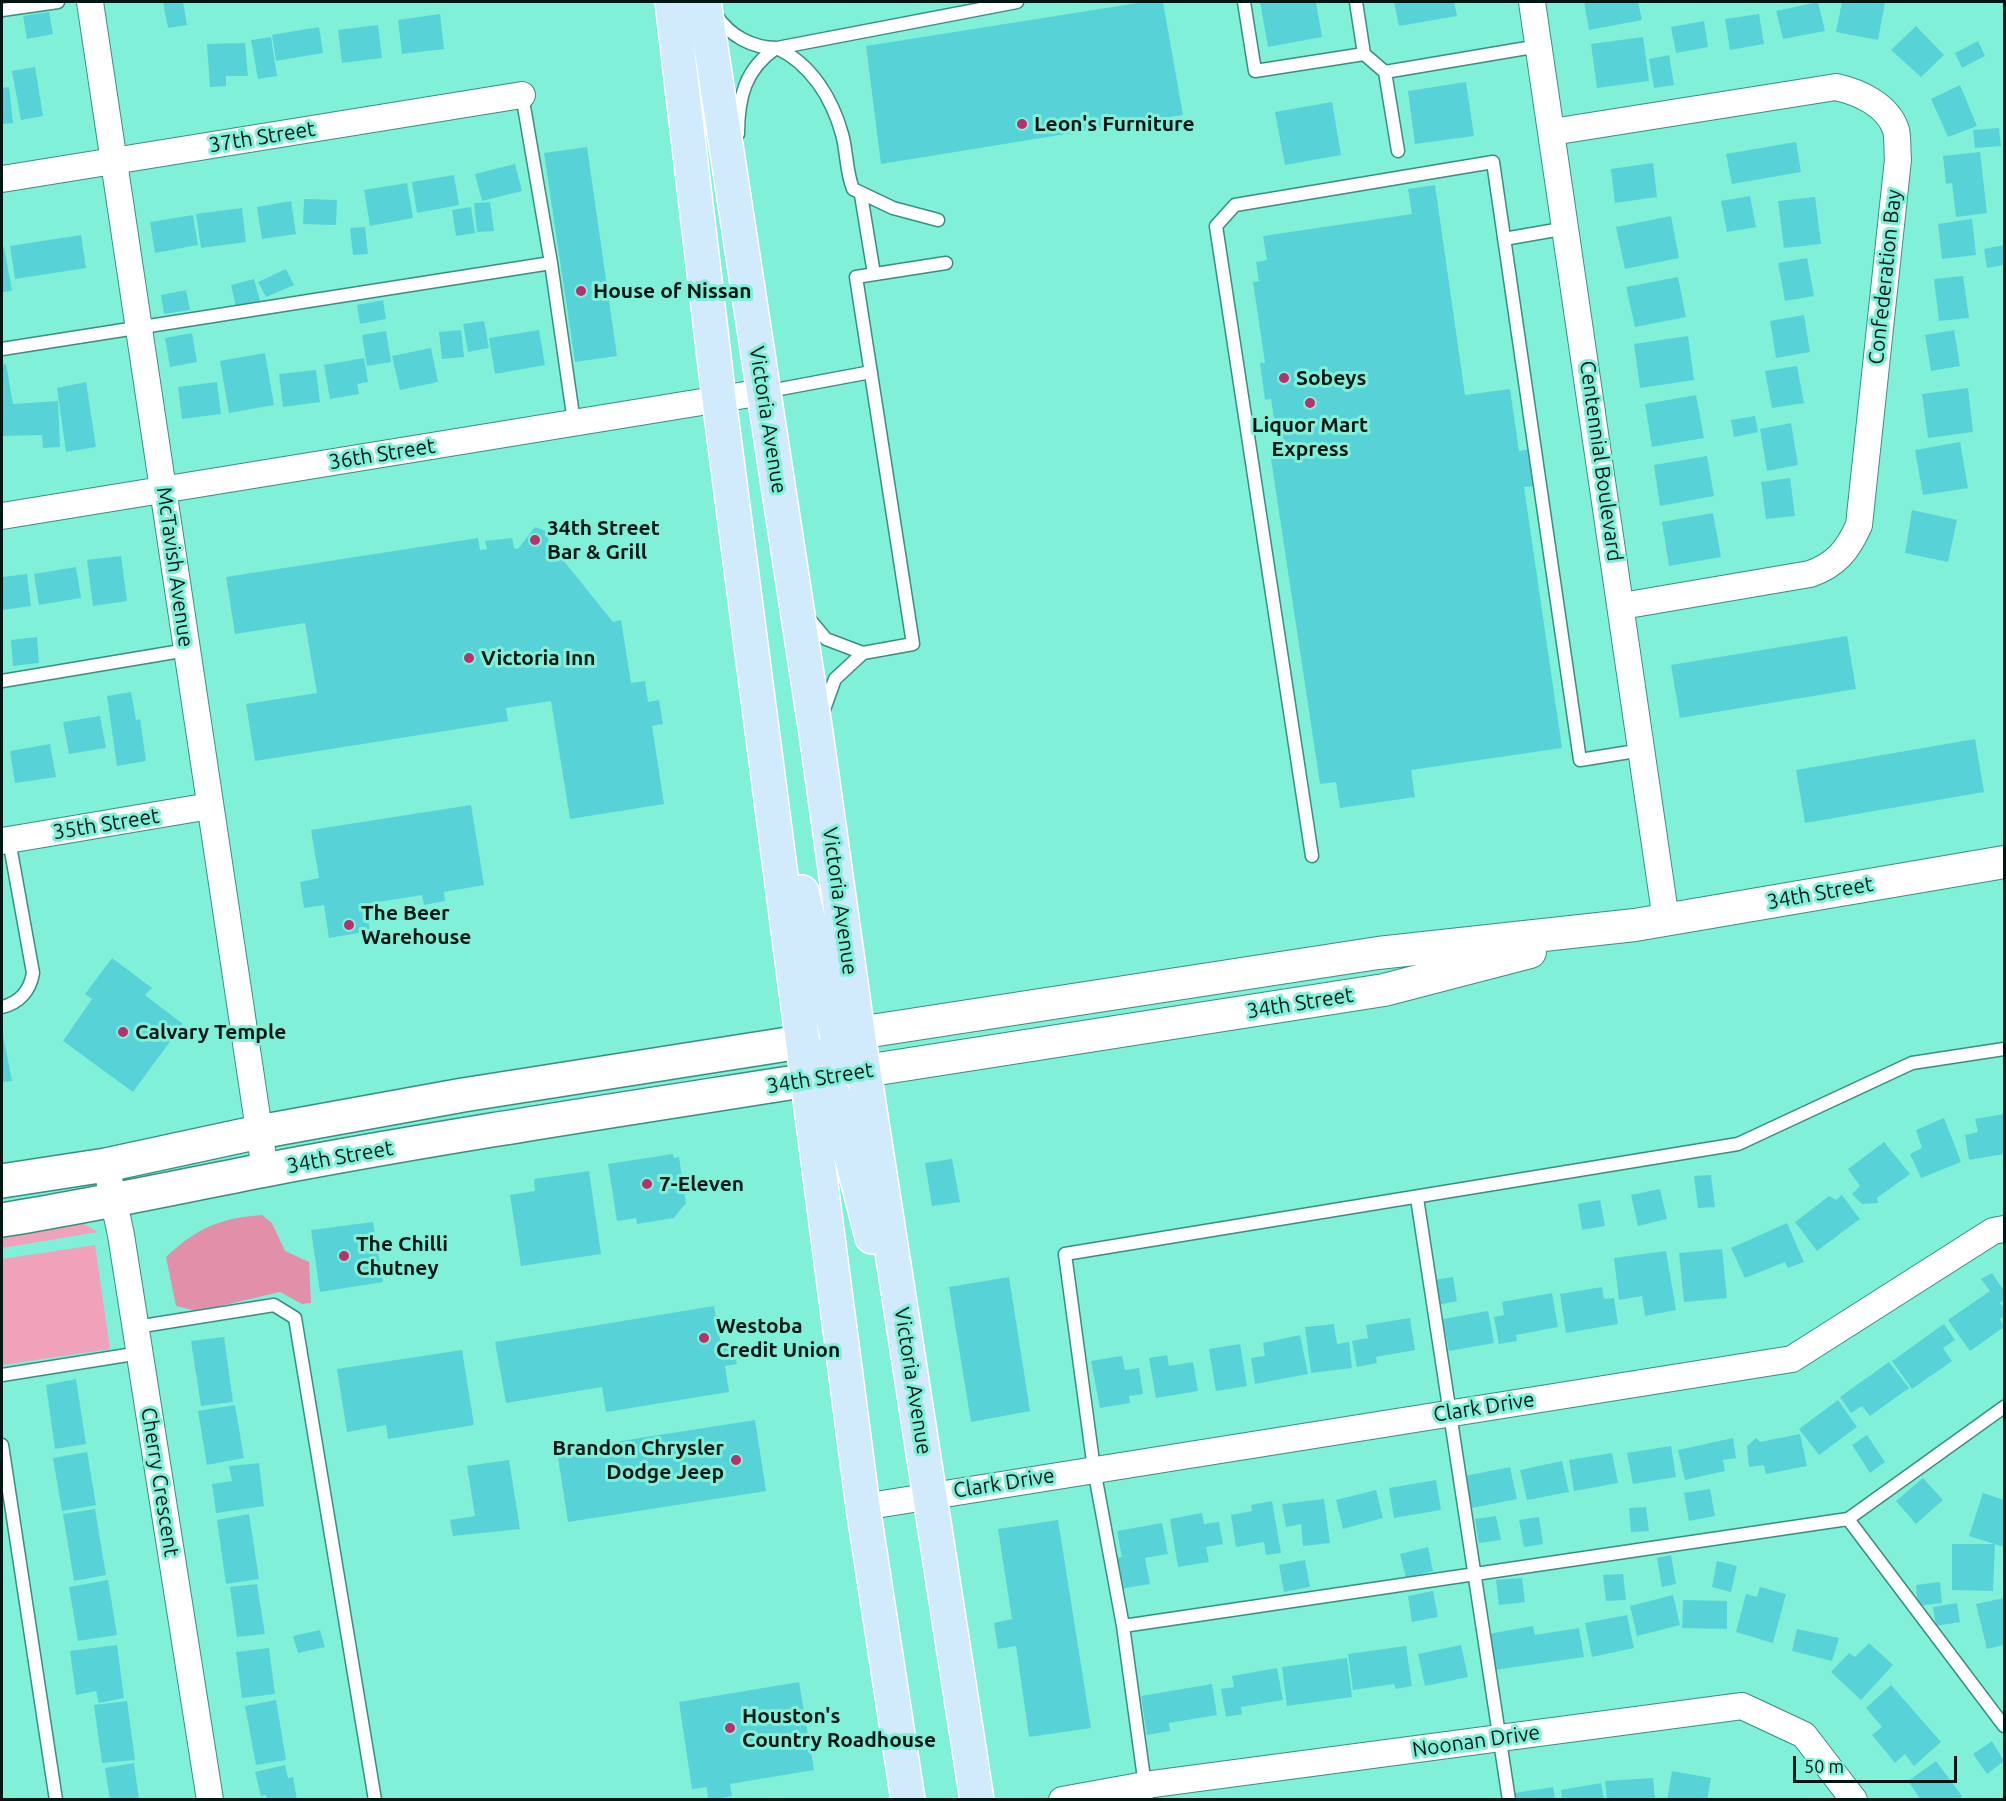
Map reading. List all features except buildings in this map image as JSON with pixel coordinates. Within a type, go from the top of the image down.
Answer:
[{"type":"main road","name":"Victoria Avenue","points":[[672,2],[719,399],[803,1040],[818,1078],[863,1507],[908,1800]]},
{"type":"main road","name":"Victoria Avenue","points":[[704,2],[816,733],[848,1034],[865,1071],[977,1800]]},
{"type":"main road","points":[[763,733],[848,1034]]},
{"type":"main road","name":"34th Street","points":[[2,1181],[106,1165],[259,1132],[463,1095],[848,1034]]},
{"type":"main road","name":"34th Street","points":[[2,1220],[113,1202],[265,1170],[469,1134],[865,1071]]},
{"type":"main road","points":[[818,1078],[837,1102],[915,1399]]},
{"type":"main road","points":[[463,1095],[469,1134]]},
{"type":"street","name":"McTavish Avenue","points":[[90,2],[265,1170]]},
{"type":"street","name":"Centennial Boulevard","points":[[1532,2],[1567,228],[1666,921]]},
{"type":"street","name":"Confederation Bay","points":[[1552,132],[1836,87],[1859,91],[1887,115],[1896,130],[1898,159],[1859,525],[1851,543],[1826,568],[1810,574],[1622,606]]},
{"type":"street","name":"37th Street","points":[[2,179],[522,95]]},
{"type":"street","name":"36th Street","points":[[2,516],[763,392]]},
{"type":"street","name":"35th Street","points":[[5,840],[210,806]]},
{"type":"street","name":"34th Street","points":[[848,1034],[1378,952],[1666,921],[2004,862]]},
{"type":"street","name":"34th Street","points":[[865,1071],[1384,990],[1635,925]]},
{"type":"street","points":[[1330,960],[1336,997]]},
{"type":"street","name":"Cherry Crescent","points":[[106,1165],[136,1327],[210,1800]]},
{"type":"street","name":"Clark Drive","points":[[863,1507],[1792,1359],[1993,1231],[2004,1229]]},
{"type":"street","name":"Noonan Drive","points":[[1062,1800],[1146,1792],[1500,1738],[1742,1706],[1804,1735],[1854,1800]]},
{"type":"lane","points":[[2,10],[58,2]]},
{"type":"lane","points":[[709,2],[724,26],[738,37],[757,46],[777,48],[1017,2]]},
{"type":"lane","points":[[1244,2],[1255,71],[1364,54]]},
{"type":"lane","points":[[1356,2],[1364,54],[1385,72],[1398,151]]},
{"type":"lane","points":[[1385,72],[1539,46]]},
{"type":"lane","points":[[740,234],[738,122],[742,89],[749,74],[763,57],[777,48]]},
{"type":"lane","points":[[777,48],[793,55],[808,69],[835,112],[853,189],[861,195],[917,216],[938,220]]},
{"type":"lane","points":[[522,95],[551,263],[574,422]]},
{"type":"lane","points":[[1312,856],[1216,226],[1235,205],[1493,162],[1580,760],[1642,750]]},
{"type":"lane","points":[[861,195],[874,274]]},
{"type":"lane","points":[[1504,239],[1567,228]]},
{"type":"lane","points":[[2,349],[551,263]]},
{"type":"lane","points":[[796,602],[825,639],[863,653],[913,644],[856,277],[946,263]]},
{"type":"lane","points":[[763,392],[871,372]]},
{"type":"lane","points":[[2,681],[187,650]]},
{"type":"lane","points":[[816,733],[834,679],[863,653]]},
{"type":"lane","points":[[2,1007],[11,1005],[26,993],[33,973],[5,840]]},
{"type":"lane","points":[[1146,1792],[1123,1626],[1094,1469],[1065,1254],[1738,1144],[1912,1063],[2004,1050]]},
{"type":"lane","points":[[1417,1198],[1509,1800]]},
{"type":"lane","points":[[136,1327],[274,1305],[295,1318],[375,1800]]},
{"type":"lane","points":[[2,1375],[140,1353]]},
{"type":"lane","points":[[1123,1626],[1848,1519],[2004,1407]]},
{"type":"lane","points":[[2,1445],[56,1800]]},
{"type":"lane","points":[[1848,1519],[2004,1725]]},
{"type":"shaded area","points":[[262,1215],[272,1223],[285,1251],[309,1262],[311,1303],[302,1304],[280,1292],[198,1311],[176,1306],[166,1257],[188,1239],[210,1226],[247,1216]]},
{"type":"shaded area","points":[[80,1222],[98,1232],[2,1248],[2,1234]]},
{"type":"shaded area","points":[[95,1245],[110,1349],[2,1365],[2,1259]]},
{"type":"place","name":"Leon's Furniture","points":[[1022,124]]},
{"type":"place","name":"House of Nissan","points":[[581,291]]},
{"type":"place","name":"Sobeys","points":[[1284,378]]},
{"type":"place","name":"Liquor Mart Express","points":[[1310,403]]},
{"type":"place","name":"34th Street Bar & Grill","points":[[535,540]]},
{"type":"place","name":"Victoria Inn","points":[[469,658]]},
{"type":"place","name":"The Beer Warehouse","points":[[349,925]]},
{"type":"place","name":"Calvary Temple","points":[[123,1032]]},
{"type":"place","name":"7-Eleven","points":[[647,1184]]},
{"type":"place","name":"The Chilli Chutney","points":[[344,1256]]},
{"type":"place","name":"Westoba Credit Union","points":[[704,1338]]},
{"type":"place","name":"Brandon Chrysler Dodge Jeep","points":[[736,1460]]},
{"type":"place","name":"Houston's Country Roadhouse","points":[[730,1728]]}]
